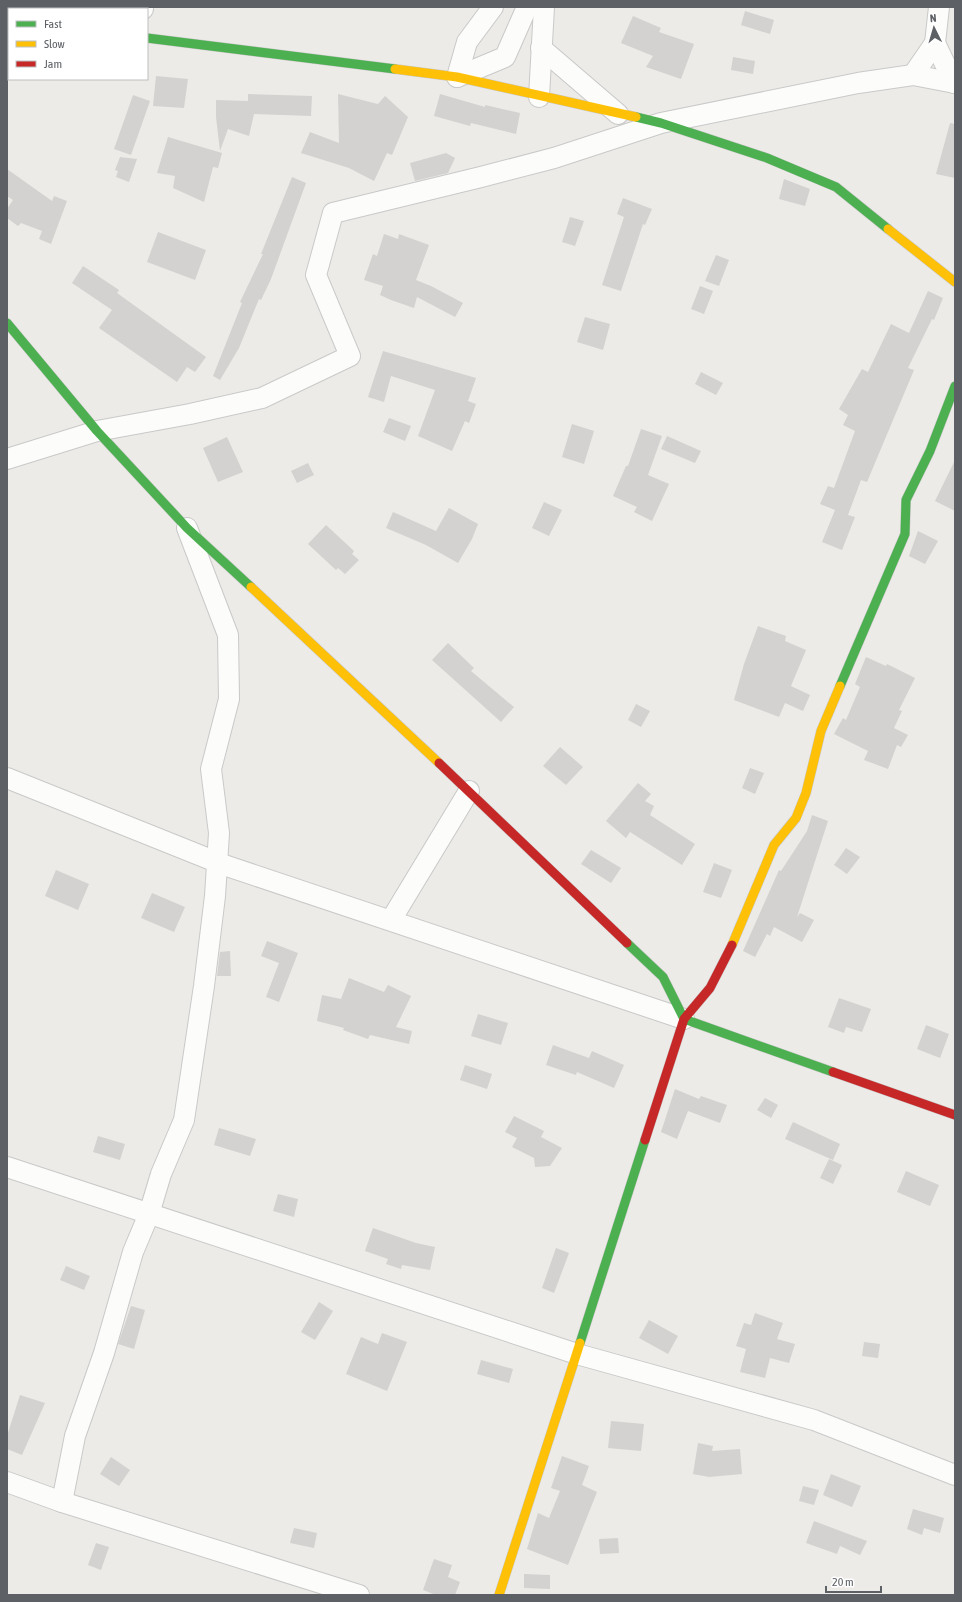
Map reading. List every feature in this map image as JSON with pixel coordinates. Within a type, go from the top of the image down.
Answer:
[{"type":"street","points":[[457,77],[467,42],[493,7]]},
{"type":"street","points":[[457,77],[505,57],[527,7]]},
{"type":"street","points":[[539,97],[544,7]]},
{"type":"street","points":[[914,75],[935,43],[939,7]]},
{"type":"street","points":[[148,38],[457,77],[539,97],[661,123],[767,158],[836,187],[955,282]]},
{"type":"street","points":[[935,43],[954,83]]},
{"type":"street","points":[[541,48],[618,114]]},
{"type":"street","points":[[7,459],[97,431],[190,414],[262,398],[350,356],[316,275],[333,213],[525,166],[661,123],[858,83],[914,75],[954,83]]},
{"type":"street","points":[[7,323],[97,431],[187,528],[469,791],[663,977],[684,1018]]},
{"type":"street","points":[[499,1595],[684,1018],[710,988],[735,940],[774,845],[796,818],[806,793],[821,731],[904,534],[906,500],[930,451],[955,386]]},
{"type":"street","points":[[62,1502],[75,1436],[104,1353],[133,1252],[149,1214],[161,1174],[184,1120],[204,986],[219,833],[212,769],[229,699],[228,635],[187,528]]},
{"type":"street","points":[[7,778],[217,862],[684,1018],[955,1115]]},
{"type":"street","points":[[391,920],[469,791]]},
{"type":"street","points":[[7,1167],[577,1354],[814,1420],[955,1475]]},
{"type":"street","points":[[7,1482],[62,1502],[359,1595]]},
{"type":"building","points":[[745,11],[774,20],[770,34],[741,25]]},
{"type":"building","points":[[633,16],[661,28],[659,32],[694,44],[681,79],[646,67],[653,56],[621,43]]},
{"type":"building","points":[[733,57],[755,61],[753,74],[731,70]]},
{"type":"building","points":[[156,76],[188,79],[184,108],[153,106]]},
{"type":"building","points":[[248,94],[312,96],[311,116],[254,114],[249,136],[228,129],[220,151],[216,117],[216,100],[248,101]]},
{"type":"building","points":[[338,94],[378,104],[385,96],[408,117],[392,155],[387,153],[374,181],[349,168],[301,153],[310,132],[339,143]]},
{"type":"building","points":[[440,94],[485,107],[485,105],[520,113],[516,134],[471,123],[470,126],[434,116]]},
{"type":"building","points":[[133,95],[150,101],[131,155],[114,149]]},
{"type":"building","points":[[950,123],[955,124],[955,178],[936,174]]},
{"type":"building","points":[[168,137],[222,153],[218,168],[213,167],[204,202],[173,188],[175,176],[157,173]]},
{"type":"building","points":[[446,153],[455,158],[448,173],[415,181],[410,163]]},
{"type":"building","points":[[120,157],[137,159],[129,182],[116,177],[118,171],[115,170]]},
{"type":"building","points":[[7,169],[52,201],[54,196],[67,201],[51,244],[39,239],[42,231],[21,223],[18,226],[7,218],[7,209],[13,200],[7,196]]},
{"type":"building","points":[[292,177],[306,183],[271,279],[261,300],[259,299],[239,348],[220,380],[213,376],[242,303],[240,302],[263,254],[261,254]]},
{"type":"building","points":[[784,179],[810,189],[805,206],[779,199]]},
{"type":"building","points":[[623,198],[652,209],[645,225],[643,224],[621,291],[602,285],[624,217],[617,214]]},
{"type":"building","points":[[570,217],[584,221],[575,246],[562,242]]},
{"type":"building","points":[[158,232],[206,250],[195,280],[147,262]]},
{"type":"building","points":[[384,234],[398,239],[399,234],[429,245],[416,280],[431,286],[463,303],[455,317],[417,297],[414,308],[391,300],[380,295],[383,286],[364,280],[373,254],[377,256]]},
{"type":"building","points":[[716,255],[729,260],[719,286],[705,281]]},
{"type":"building","points":[[83,266],[119,290],[117,293],[206,357],[195,372],[187,367],[177,382],[99,328],[112,310],[72,283]]},
{"type":"building","points":[[700,286],[713,291],[704,314],[691,309]]},
{"type":"building","points":[[928,291],[943,298],[934,320],[932,319],[908,368],[914,370],[867,482],[861,480],[848,515],[855,517],[842,550],[822,542],[835,510],[820,504],[828,486],[834,488],[855,431],[843,425],[848,415],[839,409],[862,369],[868,372],[891,324],[909,333]]},
{"type":"building","points":[[585,317],[610,324],[603,350],[577,342]]},
{"type":"building","points":[[383,351],[476,378],[468,401],[476,404],[469,423],[465,421],[452,451],[418,436],[435,390],[391,376],[384,402],[368,397]]},
{"type":"building","points":[[701,372],[723,383],[716,395],[695,384]]},
{"type":"building","points":[[389,418],[411,426],[405,441],[383,432]]},
{"type":"building","points":[[572,424],[594,431],[584,464],[562,457]]},
{"type":"building","points":[[641,429],[662,436],[648,475],[669,484],[652,521],[634,512],[637,507],[613,496],[626,466],[628,466]]},
{"type":"building","points":[[667,436],[701,451],[695,463],[661,449]]},
{"type":"building","points":[[227,437],[243,472],[218,482],[203,448]]},
{"type":"building","points":[[955,460],[955,511],[935,501]]},
{"type":"building","points":[[308,463],[314,475],[297,483],[291,471]]},
{"type":"building","points":[[544,502],[562,510],[549,536],[532,528]]},
{"type":"building","points":[[449,508],[478,524],[472,539],[458,563],[426,545],[386,528],[393,512],[436,531]]},
{"type":"building","points":[[326,525],[354,551],[352,554],[359,560],[345,574],[338,568],[336,570],[308,544]]},
{"type":"building","points":[[918,531],[938,541],[925,564],[909,556]]},
{"type":"building","points":[[758,626],[786,636],[785,641],[806,650],[791,686],[810,695],[803,711],[785,703],[779,717],[734,700],[744,664]]},
{"type":"building","points":[[448,643],[474,668],[471,671],[514,707],[501,722],[432,660]]},
{"type":"building","points":[[866,657],[886,666],[887,664],[915,678],[899,710],[902,711],[894,728],[908,735],[901,747],[897,745],[888,769],[864,760],[868,751],[834,734],[843,718],[846,720],[860,687],[855,684]]},
{"type":"building","points":[[636,704],[650,711],[641,727],[628,720]]},
{"type":"building","points":[[560,747],[583,767],[566,785],[543,766]]},
{"type":"building","points":[[750,768],[764,773],[755,794],[742,788]]},
{"type":"building","points":[[638,783],[651,794],[645,801],[654,806],[650,815],[695,844],[682,865],[630,832],[626,838],[606,821]]},
{"type":"building","points":[[812,815],[828,821],[797,917],[800,913],[814,920],[802,942],[774,927],[770,936],[767,934],[755,957],[743,951],[779,870],[781,871],[807,831]]},
{"type":"building","points":[[846,848],[860,857],[847,874],[834,865]]},
{"type":"building","points":[[591,850],[621,868],[611,883],[581,864]]},
{"type":"building","points":[[714,863],[732,870],[721,898],[703,892]]},
{"type":"building","points":[[56,870],[89,884],[78,910],[45,896]]},
{"type":"building","points":[[152,893],[185,907],[174,932],[141,918]]},
{"type":"building","points":[[267,941],[298,953],[279,1002],[266,997],[279,963],[261,956]]},
{"type":"building","points":[[230,951],[231,976],[217,976],[220,952]]},
{"type":"building","points":[[349,978],[384,992],[388,985],[411,996],[396,1027],[412,1031],[409,1044],[370,1035],[368,1039],[343,1030],[344,1028],[317,1021],[322,995],[341,999]]},
{"type":"building","points":[[839,998],[871,1009],[862,1032],[846,1027],[844,1033],[828,1027]]},
{"type":"building","points":[[478,1014],[508,1023],[501,1045],[471,1036]]},
{"type":"building","points":[[926,1025],[949,1034],[940,1058],[917,1049]]},
{"type":"building","points":[[553,1045],[589,1058],[592,1051],[624,1065],[614,1088],[577,1072],[576,1075],[546,1065]]},
{"type":"building","points":[[465,1065],[492,1074],[487,1089],[460,1080]]},
{"type":"building","points":[[675,1089],[699,1099],[701,1096],[727,1105],[720,1123],[688,1111],[677,1139],[661,1132]]},
{"type":"building","points":[[765,1098],[778,1105],[771,1118],[757,1110]]},
{"type":"building","points":[[514,1116],[544,1131],[541,1137],[562,1148],[550,1166],[535,1167],[534,1158],[512,1147],[517,1138],[505,1132]]},
{"type":"building","points":[[793,1122],[840,1144],[833,1160],[785,1139]]},
{"type":"building","points":[[219,1128],[256,1139],[250,1156],[214,1145]]},
{"type":"building","points":[[98,1136],[125,1144],[120,1160],[93,1152]]},
{"type":"building","points":[[829,1159],[842,1165],[833,1184],[820,1178]]},
{"type":"building","points":[[906,1171],[939,1185],[930,1206],[897,1192]]},
{"type":"building","points":[[278,1194],[298,1199],[294,1217],[273,1211]]},
{"type":"building","points":[[373,1228],[416,1243],[435,1247],[430,1270],[402,1265],[401,1269],[386,1264],[388,1259],[365,1251]]},
{"type":"building","points":[[556,1248],[569,1253],[554,1293],[542,1288]]},
{"type":"building","points":[[66,1266],[90,1276],[84,1290],[60,1280]]},
{"type":"building","points":[[319,1302],[333,1311],[315,1340],[301,1332]]},
{"type":"building","points":[[131,1306],[145,1310],[134,1349],[118,1344]]},
{"type":"building","points":[[755,1313],[783,1323],[777,1339],[795,1344],[789,1363],[770,1358],[765,1378],[740,1372],[746,1349],[736,1346],[744,1323],[751,1325]]},
{"type":"building","points":[[649,1320],[678,1336],[668,1354],[639,1338]]},
{"type":"building","points":[[382,1333],[407,1342],[387,1391],[346,1374],[361,1337],[378,1344]]},
{"type":"building","points":[[864,1342],[880,1344],[878,1358],[862,1356]]},
{"type":"building","points":[[481,1360],[513,1369],[509,1383],[477,1374]]},
{"type":"building","points":[[20,1395],[45,1403],[22,1455],[7,1449],[7,1436]]},
{"type":"building","points":[[611,1421],[644,1424],[641,1451],[608,1448]]},
{"type":"building","points":[[698,1443],[713,1446],[712,1451],[740,1449],[742,1474],[709,1477],[693,1474]]},
{"type":"building","points":[[562,1456],[589,1466],[582,1485],[597,1492],[568,1565],[527,1549],[538,1513],[549,1518],[560,1491],[551,1488]]},
{"type":"building","points":[[111,1457],[130,1470],[119,1486],[100,1474]]},
{"type":"building","points":[[831,1474],[861,1486],[852,1507],[823,1495]]},
{"type":"building","points":[[803,1486],[819,1490],[814,1505],[799,1501]]},
{"type":"building","points":[[913,1509],[944,1518],[940,1533],[924,1528],[922,1535],[907,1529]]},
{"type":"building","points":[[814,1521],[867,1541],[860,1555],[840,1546],[837,1554],[806,1543]]},
{"type":"building","points":[[294,1528],[317,1533],[314,1548],[290,1543]]},
{"type":"building","points":[[618,1538],[619,1553],[600,1554],[599,1539]]},
{"type":"building","points":[[96,1543],[109,1547],[101,1570],[88,1565]]},
{"type":"building","points":[[434,1559],[452,1565],[448,1577],[460,1582],[455,1595],[436,1595],[423,1590]]},
{"type":"building","points":[[524,1574],[550,1575],[550,1589],[524,1588]]},
{"type":"traffic: fast","points":[[148,38],[395,69]]},
{"type":"traffic: fast","points":[[636,117],[661,123],[767,158],[836,187],[888,229]]},
{"type":"traffic: fast","points":[[7,323],[97,431],[187,528],[251,587]]},
{"type":"traffic: fast","points":[[840,686],[905,534],[906,500],[930,451],[955,386]]},
{"type":"traffic: fast","points":[[627,943],[663,977],[684,1019],[833,1072]]},
{"type":"traffic: fast","points":[[580,1343],[645,1140]]},
{"type":"traffic: slow","points":[[395,69],[457,77],[636,117]]},
{"type":"traffic: slow","points":[[888,229],[955,282]]},
{"type":"traffic: slow","points":[[251,587],[439,763]]},
{"type":"traffic: slow","points":[[732,945],[774,845],[796,818],[806,793],[821,731],[840,686]]},
{"type":"traffic: slow","points":[[499,1595],[580,1343]]},
{"type":"traffic: jam","points":[[439,763],[627,943]]},
{"type":"traffic: jam","points":[[645,1140],[684,1019],[710,988],[732,945]]},
{"type":"traffic: jam","points":[[833,1072],[955,1115]]}]
